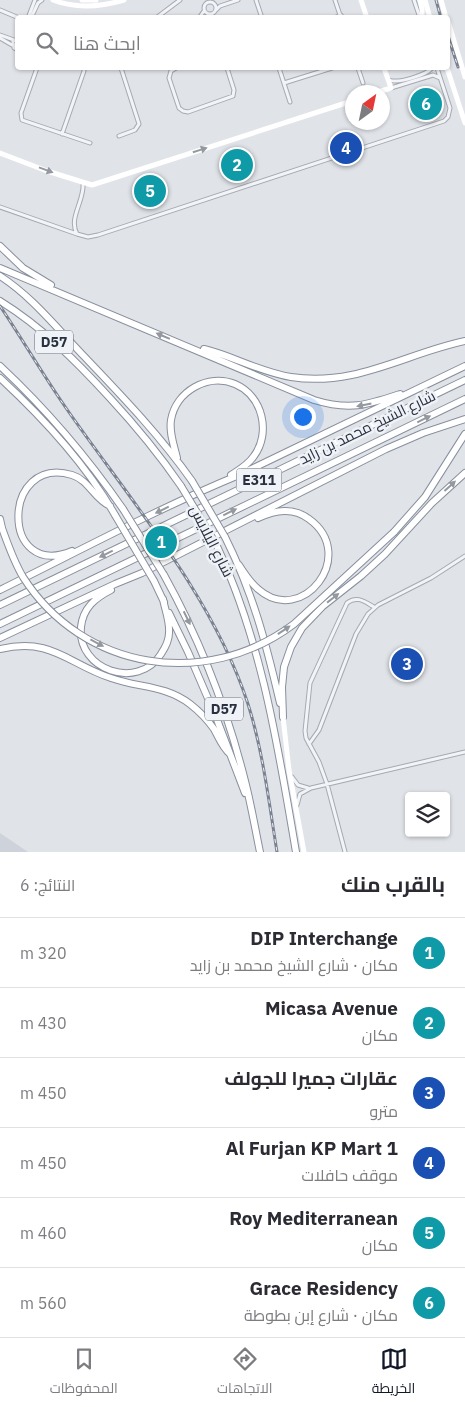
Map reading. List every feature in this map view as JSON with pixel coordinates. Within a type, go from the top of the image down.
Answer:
[{"type":"highway","points":[[0,246],[18,264],[59,292]]},
{"type":"highway","points":[[0,268],[314,400],[336,406],[359,406],[427,385]]},
{"type":"highway","points":[[0,276],[30,300],[135,410],[178,461],[192,481],[239,565],[251,582],[263,593],[271,597],[291,599],[307,594],[320,583],[327,568],[328,551],[322,533],[317,526],[304,516],[289,511],[273,512],[245,524],[229,528]]},
{"type":"highway","name":"شارع اليلايس","points":[[0,301],[43,332],[84,370],[145,436],[182,486],[216,544],[236,590],[257,653],[296,852]]},
{"type":"highway","points":[[190,347],[207,350],[275,374],[317,380],[344,377],[381,368],[430,350],[465,341]]},
{"type":"highway","name":"D57","points":[[0,366],[76,446],[123,509],[164,575],[190,624],[214,681],[231,732],[249,800],[260,852]]},
{"type":"highway","points":[[207,488],[239,475],[465,366]]},
{"type":"highway","points":[[0,378],[56,435],[110,506],[154,581],[188,652],[249,800]]},
{"type":"highway","name":"شارع الشيخ محمد بن زايد","points":[[0,605],[465,380]]},
{"type":"highway","points":[[0,590],[207,488],[241,469],[249,462],[259,448],[263,431],[257,404],[245,390],[228,382],[207,382],[196,386],[181,399],[171,419],[171,430],[178,461]]},
{"type":"highway","name":"شارع الشيخ محمد بن زايد","points":[[0,624],[465,399]]},
{"type":"highway","points":[[0,638],[132,577],[386,449],[465,418]]},
{"type":"highway","points":[[0,519],[11,554],[23,576],[39,598],[68,625],[93,641],[121,654],[147,660],[174,663],[224,658],[258,646],[294,624],[394,532],[425,497],[465,434]]},
{"type":"highway","points":[[99,540],[61,554],[52,555],[36,551],[28,547],[18,533],[15,517],[18,502],[26,488],[38,478],[53,473],[63,473],[88,484],[102,502],[110,506]]},
{"type":"highway","points":[[283,717],[282,687],[284,667],[291,647],[302,628],[323,606],[385,554],[432,503],[465,473]]},
{"type":"highway","points":[[239,565],[263,633],[283,717]]},
{"type":"highway","points":[[132,577],[121,586],[94,601],[83,618],[81,631],[83,644],[89,655],[98,664],[112,672],[121,674],[141,672],[154,664],[166,646],[169,632],[169,623],[162,599]]},
{"type":"highway","points":[[0,649],[22,646],[48,649],[63,654],[110,678],[154,687],[172,693],[189,703],[203,716],[215,731],[223,747],[230,754]]},
{"type":"street","points":[[31,15],[35,0]]},
{"type":"street","points":[[32,15],[38,3],[42,0]]},
{"type":"street","points":[[53,0],[85,6],[124,0]]},
{"type":"street","points":[[82,0],[96,0]]},
{"type":"street","points":[[160,15],[180,0]]},
{"type":"street","points":[[204,0],[220,6]]},
{"type":"street","points":[[201,15],[205,10],[204,0]]},
{"type":"street","points":[[205,10],[210,15],[220,6],[238,0]]},
{"type":"street","points":[[256,0],[261,15]]},
{"type":"street","points":[[335,0],[341,15]]},
{"type":"street","points":[[361,0],[366,15]]},
{"type":"street","points":[[414,0],[420,15]]},
{"type":"street","points":[[420,0],[421,15]]},
{"type":"street","points":[[424,0],[429,15]]},
{"type":"street","points":[[441,0],[445,15]]},
{"type":"street","points":[[205,5],[209,2]]},
{"type":"street","points":[[215,4],[216,10]]},
{"type":"street","points":[[0,11],[15,17]]},
{"type":"street","points":[[450,28],[465,77]]},
{"type":"street","points":[[0,37],[15,40]]},
{"type":"street","points":[[0,37],[12,44],[15,48]]},
{"type":"street","points":[[12,44],[15,41]]},
{"type":"street","points":[[36,70],[21,113],[21,118],[26,122],[90,143]]},
{"type":"street","points":[[119,136],[136,130],[139,124],[122,70]]},
{"type":"street","points":[[172,70],[170,71],[169,78],[179,108],[188,112],[233,96],[234,90],[228,70]]},
{"type":"street","points":[[280,70],[290,102]]},
{"type":"street","points":[[284,83],[326,70]]},
{"type":"street","points":[[359,70],[363,83]]},
{"type":"street","points":[[385,70],[391,88],[430,76],[435,75],[440,78]]},
{"type":"street","points":[[388,79],[397,82],[430,70]]},
{"type":"street","points":[[0,207],[77,234],[88,237],[98,235],[444,122],[450,112],[438,70]]},
{"type":"street","points":[[448,70],[465,124]]},
{"type":"street","points":[[62,134],[84,71]]},
{"type":"street","points":[[0,153],[90,185],[345,103]]},
{"type":"street","points":[[83,183],[83,194]]},
{"type":"street","points":[[77,234],[73,223],[83,194],[90,185]]},
{"type":"street","points":[[63,229],[73,223]]},
{"type":"street","points":[[309,744],[319,730],[359,627],[368,614],[374,607],[431,578],[465,556]]},
{"type":"street","points":[[345,852],[327,784],[305,731],[309,686],[346,604],[357,598],[374,607]]},
{"type":"street","points":[[283,717],[288,770],[304,852]]},
{"type":"street","points":[[296,813],[299,796],[302,792],[311,788],[465,752]]},
{"type":"street","points":[[288,770],[298,785],[311,788]]},
{"type":"shaded area","points":[[0,833],[28,852],[0,852]]},
{"type":"railway","points":[[436,0],[440,15]]},
{"type":"railway","points":[[450,42],[458,67]]},
{"type":"railway","points":[[0,306],[66,408],[168,550],[214,625],[233,664],[248,704],[258,740],[277,852]]},
{"type":"place","name":"Grace Residency","points":[[426,104]]},
{"type":"place","name":"Al Furjan KP Mart 1","points":[[346,148]]},
{"type":"place","name":"Micasa Avenue","points":[[237,165]]},
{"type":"place","name":"Roy Mediterranean","points":[[150,191]]},
{"type":"place","name":"DIP Interchange","points":[[161,542]]},
{"type":"place","name":"عقارات جميرا للجولف","points":[[407,664]]}]
